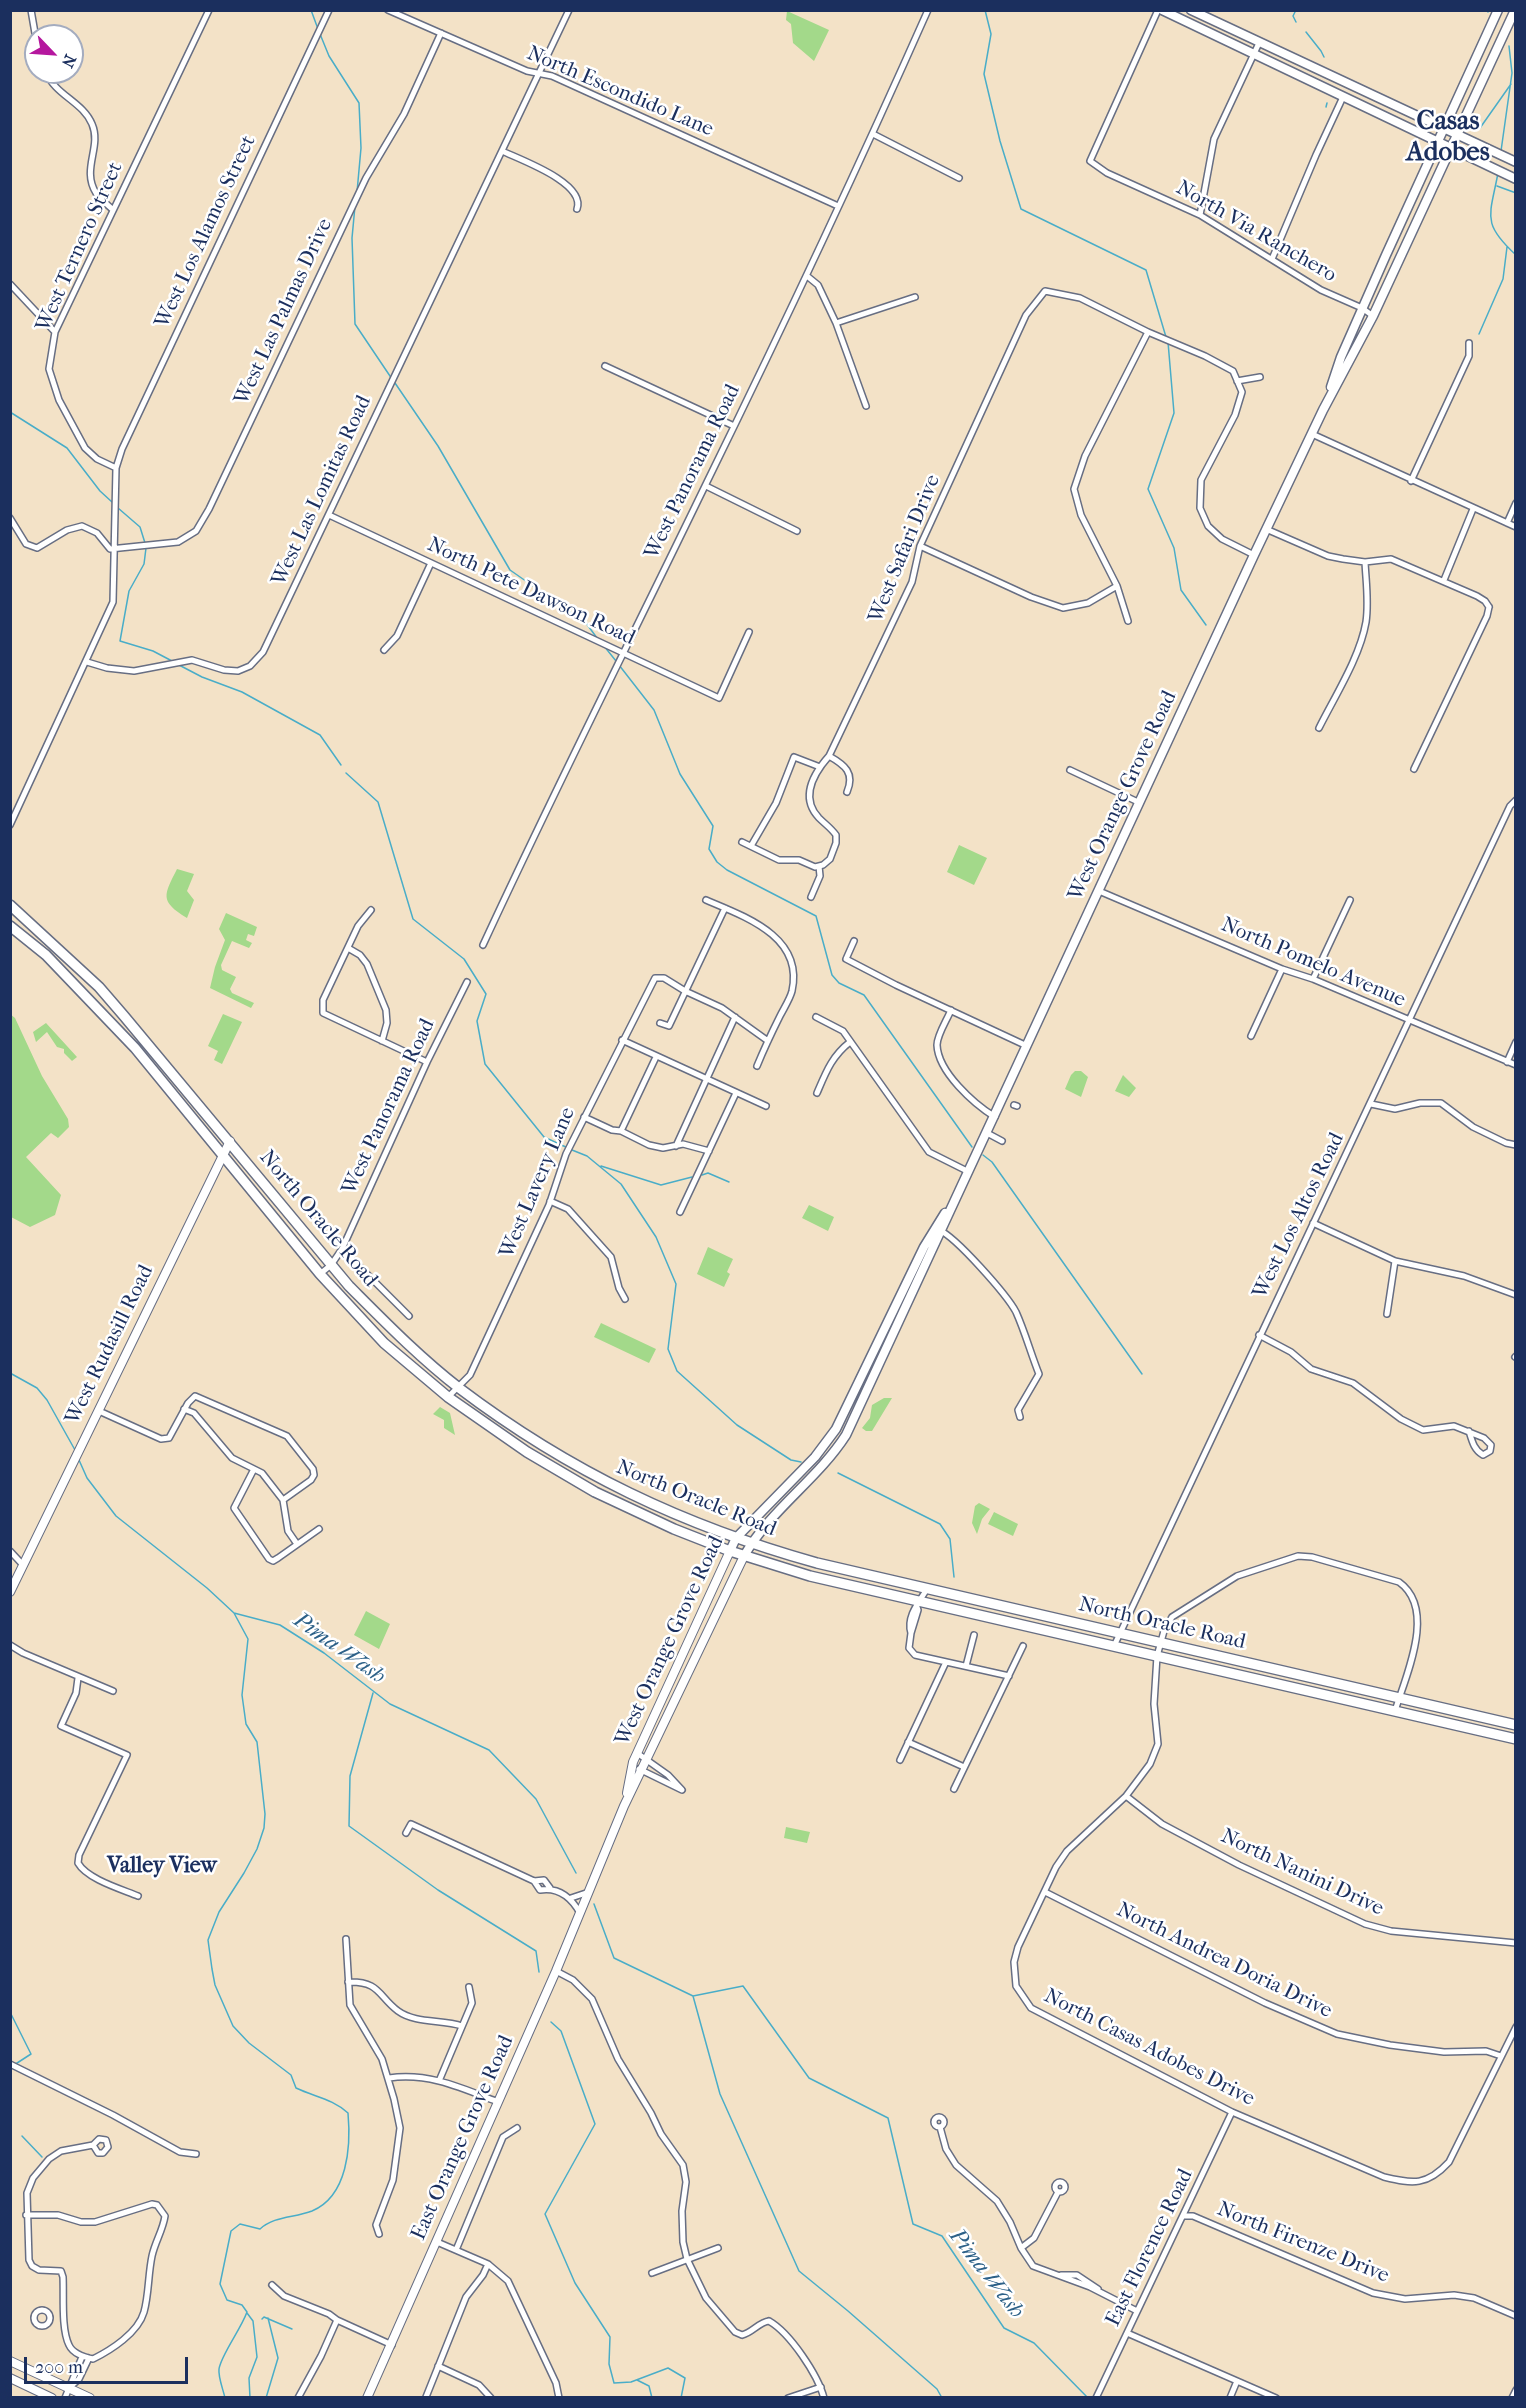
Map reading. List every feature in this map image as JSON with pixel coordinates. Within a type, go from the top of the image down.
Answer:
[{"type":"highway","name":"North Oracle Road","points":[[10,905],[99,987],[230,1141],[331,1265],[392,1329],[458,1387],[537,1442],[601,1480],[639,1499],[736,1538],[852,1572],[1515,1725]]},
{"type":"highway","name":"North Oracle Road","points":[[10,926],[54,963],[129,1042],[224,1154],[320,1274],[384,1343],[448,1396],[527,1452],[595,1492],[674,1529],[730,1551],[813,1576],[918,1604],[1113,1646],[1515,1739]]},
{"type":"highway","points":[[129,1042],[139,1033]]},
{"type":"main road","points":[[1160,10],[1512,177]]},
{"type":"main road","points":[[1191,10],[1513,160]]},
{"type":"main road","name":"West Orange Grove Road","points":[[1323,410],[1341,357],[1362,308],[1498,10]]},
{"type":"main road","name":"West Orange Grove Road","points":[[624,1806],[637,1753],[736,1538],[814,1457],[836,1429],[938,1229],[957,1197],[1266,529],[1323,410],[1373,316],[1515,10]]},
{"type":"main road","name":"West Rudasill Road","points":[[10,1592],[230,1141]]},
{"type":"main road","name":"West Orange Grove Road","points":[[590,1892],[624,1806],[744,1556],[751,1543],[780,1508],[826,1464],[846,1435],[938,1229]]},
{"type":"main road","name":"East Orange Grove Road","points":[[368,2397],[590,1892]]},
{"type":"main road","points":[[10,2361],[90,2397]]},
{"type":"main road","points":[[10,2378],[52,2397]]},
{"type":"street","name":"West Ternero Street","points":[[116,468],[97,459],[84,448],[59,400],[49,369],[55,332],[209,10]]},
{"type":"street","name":"West Los Alamos Street","points":[[116,468],[122,449],[329,10]]},
{"type":"street","name":"North Escondido Lane","points":[[388,10],[538,74],[552,76],[838,206]]},
{"type":"street","name":"West Las Lomitas Road","points":[[87,662],[107,668],[134,671],[185,660],[230,671],[250,666],[263,652],[568,10]]},
{"type":"street","name":"West Panorama Road","points":[[483,945],[552,795],[706,486],[807,276],[928,10]]},
{"type":"street","name":"North Via Ranchero","points":[[1160,10],[1090,161],[1107,173],[1200,214],[1321,290],[1362,308],[1373,316]]},
{"type":"street","name":"West Las Palmas Drive","points":[[116,550],[178,542],[187,538],[201,524],[366,178],[404,114],[441,33]]},
{"type":"street","points":[[1200,214],[1214,139],[1259,43]]},
{"type":"street","points":[[54,84],[61,94],[81,109],[92,123],[96,138],[89,170],[96,193],[113,210]]},
{"type":"street","points":[[1272,259],[1343,97]]},
{"type":"street","points":[[873,134],[959,178]]},
{"type":"street","points":[[502,151],[560,179],[576,192],[579,199],[577,209]]},
{"type":"street","points":[[807,276],[818,285],[836,323],[866,406]]},
{"type":"street","points":[[10,284],[55,332]]},
{"type":"street","name":"West Safari Drive","points":[[812,897],[820,876],[819,866],[830,859],[836,843],[836,835],[817,816],[810,803],[809,790],[820,767],[829,756],[912,582],[920,546],[1026,315],[1045,291],[1080,298],[1148,332]]},
{"type":"street","points":[[836,323],[915,297]]},
{"type":"street","points":[[1128,621],[1117,586],[1081,515],[1074,489],[1084,456],[1148,332],[1205,356],[1233,371],[1242,392],[1235,415],[1201,480],[1200,507],[1208,526],[1222,540],[1254,555]]},
{"type":"street","points":[[1411,481],[1469,356],[1469,343]]},
{"type":"street","points":[[605,366],[734,426]]},
{"type":"street","points":[[1237,381],[1260,377]]},
{"type":"street","points":[[1312,434],[1515,527]]},
{"type":"street","points":[[10,825],[113,602],[116,550],[116,468]]},
{"type":"street","points":[[706,486],[797,531]]},
{"type":"street","points":[[1507,523],[1515,503]]},
{"type":"street","points":[[1444,580],[1473,509]]},
{"type":"street","name":"North Pete Dawson Road","points":[[329,515],[719,698],[749,632]]},
{"type":"street","points":[[10,518],[26,544],[37,548],[67,530],[82,526],[97,532],[108,548],[116,550]]},
{"type":"street","points":[[1266,529],[1328,556],[1365,562],[1391,559],[1484,599],[1491,607],[1414,769]]},
{"type":"street","points":[[920,546],[1031,597],[1064,608],[1088,603],[1117,586]]},
{"type":"street","points":[[1319,728],[1358,648],[1366,622],[1365,562]]},
{"type":"street","points":[[384,650],[397,636],[431,563]]},
{"type":"street","points":[[829,756],[845,766],[849,772],[851,780],[847,792]]},
{"type":"street","points":[[752,846],[776,802],[794,757],[820,767]]},
{"type":"street","points":[[1070,770],[1138,802]]},
{"type":"street","name":"West Los Altos Road","points":[[1113,1646],[1510,806],[1515,800]]},
{"type":"street","points":[[742,842],[778,860],[799,860],[819,866]]},
{"type":"street","name":"North Pomelo Avenue","points":[[1099,891],[1515,1065]]},
{"type":"street","points":[[706,900],[725,908],[780,940],[790,955],[794,971],[792,992],[757,1066]]},
{"type":"street","points":[[1313,979],[1350,900]]},
{"type":"street","points":[[660,1023],[669,1026],[725,908]]},
{"type":"street","points":[[371,910],[358,926],[320,1010],[327,1017],[427,1062]]},
{"type":"street","points":[[854,941],[846,959],[1028,1046]]},
{"type":"street","points":[[348,948],[360,955],[368,964],[386,1010],[387,1023],[382,1041]]},
{"type":"street","points":[[1251,1036],[1282,969]]},
{"type":"street","name":"West Lavery Lane","points":[[448,1396],[470,1375],[550,1201],[570,1145],[655,978],[664,978],[685,991]]},
{"type":"street","name":"West Panorama Road","points":[[320,1274],[331,1265],[342,1249],[427,1062],[468,982]]},
{"type":"street","points":[[685,991],[722,1008],[768,1041]]},
{"type":"street","points":[[951,1010],[937,1043],[938,1053],[958,1087],[975,1104],[995,1117]]},
{"type":"street","points":[[675,1146],[735,1017]]},
{"type":"street","points":[[816,1017],[843,1031],[929,1152],[969,1172]]},
{"type":"street","points":[[622,1040],[766,1106]]},
{"type":"street","points":[[818,1093],[837,1051],[850,1042]]},
{"type":"street","points":[[1507,1062],[1515,1042]]},
{"type":"street","points":[[621,1131],[656,1056]]},
{"type":"street","points":[[680,1212],[736,1093]]},
{"type":"street","points":[[1371,1104],[1395,1109],[1441,1103],[1473,1127],[1515,1145]]},
{"type":"street","points":[[584,1117],[649,1145],[663,1148],[683,1144],[709,1150]]},
{"type":"street","points":[[987,1133],[1002,1141]]},
{"type":"street","points":[[550,1201],[568,1209],[611,1257],[619,1288],[625,1299]]},
{"type":"street","points":[[1313,1223],[1395,1261],[1464,1276],[1515,1296]]},
{"type":"street","points":[[938,1229],[958,1245],[1015,1311],[1039,1374],[1018,1410],[1020,1417]]},
{"type":"street","points":[[342,1249],[409,1316]]},
{"type":"street","points":[[1387,1314],[1395,1261]]},
{"type":"street","points":[[1259,1335],[1292,1352],[1311,1369],[1353,1383],[1401,1419],[1423,1430],[1454,1426],[1469,1431],[1484,1438],[1491,1445],[1490,1451],[1484,1455],[1479,1453],[1474,1447],[1469,1431]]},
{"type":"street","points":[[99,1411],[161,1439],[169,1438],[184,1409],[195,1396],[286,1436],[313,1469],[314,1475],[311,1480],[283,1500]]},
{"type":"street","points":[[184,1409],[194,1413],[232,1458],[262,1473],[283,1500],[288,1531],[297,1544]]},
{"type":"street","points":[[254,1469],[234,1508],[269,1559],[273,1561],[319,1529]]},
{"type":"street","points":[[10,1551],[23,1565]]},
{"type":"street","name":"North Casas Adobes Drive","points":[[1395,1711],[1417,1638],[1416,1613],[1410,1592],[1399,1582],[1312,1557],[1298,1556],[1237,1576],[1172,1617],[1164,1631],[1157,1656],[1154,1704],[1158,1744],[1150,1764],[1126,1796],[1067,1851],[1056,1867],[1018,1947],[1014,1962],[1016,1986],[1031,2008],[1232,2112],[1384,2177],[1407,2182],[1426,2181],[1439,2173],[1449,2162],[1515,2027]]},
{"type":"street","points":[[927,1589],[914,1609],[909,1626],[910,1649],[919,1656],[1009,1676]]},
{"type":"street","points":[[966,1666],[974,1635]]},
{"type":"street","points":[[10,1645],[78,1678],[113,1691]]},
{"type":"street","points":[[954,1789],[1023,1646]]},
{"type":"street","points":[[900,1760],[946,1662]]},
{"type":"street","points":[[78,1678],[76,1693],[61,1726],[127,1755],[79,1855],[78,1863],[81,1869],[107,1884],[138,1896]]},
{"type":"street","points":[[908,1742],[964,1767]]},
{"type":"street","points":[[632,1766],[682,1790],[668,1775],[637,1753]]},
{"type":"street","name":"North Nanini Drive","points":[[1126,1796],[1162,1824],[1239,1865],[1365,1924],[1391,1931],[1515,1943]]},
{"type":"street","points":[[406,1833],[411,1824],[534,1881],[544,1880],[550,1888],[571,1898],[580,1913]]},
{"type":"street","points":[[534,1881],[540,1890],[550,1888]]},
{"type":"street","points":[[571,1898],[590,1892]]},
{"type":"street","name":"North Andrea Doria Drive","points":[[1045,1892],[1265,2003],[1336,2034],[1390,2045],[1444,2052],[1486,2051],[1501,2055]]},
{"type":"street","points":[[346,1939],[350,2005],[382,2059],[402,2131],[393,2180],[376,2225],[379,2234]]},
{"type":"street","points":[[556,1971],[573,1980],[592,1999],[618,2059],[651,2112],[661,2134],[683,2165],[686,2182],[682,2228],[687,2259],[706,2298],[742,2337],[769,2319],[808,2362],[824,2397]]},
{"type":"street","points":[[348,1982],[368,1985],[385,1995],[398,2011],[413,2019],[448,2021],[462,2026]]},
{"type":"street","points":[[439,2081],[472,2003],[469,1987]]},
{"type":"street","points":[[10,2064],[113,2115],[180,2152],[196,2154]]},
{"type":"street","points":[[389,2078],[409,2075],[439,2081],[498,2102]]},
{"type":"street","name":"East Florence Road","points":[[1096,2397],[1232,2112]]},
{"type":"street","points":[[940,2127],[946,2149],[956,2165],[997,2201],[1011,2222],[1021,2248],[1033,2266],[1056,2275],[1077,2275],[1137,2311]]},
{"type":"street","points":[[456,2250],[503,2137],[517,2128]]},
{"type":"street","points":[[26,2215],[58,2215],[81,2222],[95,2223],[152,2204],[162,2210],[165,2216],[164,2224],[153,2254],[143,2313],[138,2324],[103,2354],[93,2359],[85,2357],[69,2345],[64,2317],[61,2271],[39,2270],[32,2266],[28,2257],[26,2215],[27,2193],[40,2168],[61,2151],[93,2145]]},
{"type":"street","points":[[1021,2248],[1034,2238],[1059,2192]]},
{"type":"street","name":"North Firenze Drive","points":[[1184,2216],[1193,2216],[1373,2293],[1405,2299],[1454,2295],[1474,2298],[1515,2316]]},
{"type":"street","points":[[437,2242],[488,2264],[508,2282],[556,2383],[559,2397]]},
{"type":"street","points":[[652,2273],[718,2248]]},
{"type":"street","points":[[426,2397],[466,2297],[483,2275],[488,2264]]},
{"type":"street","points":[[272,2285],[284,2296],[329,2314],[337,2320],[392,2345]]},
{"type":"street","points":[[50,2318],[64,2317]]},
{"type":"street","points":[[298,2397],[321,2356],[337,2320]]},
{"type":"street","points":[[1127,2333],[1276,2397]]},
{"type":"street","points":[[65,2397],[85,2357]]},
{"type":"street","points":[[438,2366],[479,2385],[491,2397]]},
{"type":"street","points":[[1230,2397],[1237,2381]]},
{"type":"street","points":[[788,2397],[821,2387]]},
{"type":"street","points":[[1512,2397],[1515,2390]]},
{"type":"green space","points":[[787,11],[829,30],[814,61],[793,43],[791,24],[786,20]]},
{"type":"green space","points":[[959,845],[987,858],[974,885],[947,872]]},
{"type":"green space","points":[[177,869],[194,874],[187,891],[194,900],[187,918],[168,902],[167,891]]},
{"type":"green space","points":[[226,913],[257,927],[254,936],[248,934],[246,940],[252,943],[249,948],[232,941],[221,965],[222,970],[236,977],[230,989],[232,993],[254,1003],[251,1008],[210,988],[225,940],[219,929]]},
{"type":"green space","points":[[10,1014],[15,1018],[42,1076],[68,1119],[69,1127],[58,1138],[51,1133],[26,1157],[61,1195],[55,1215],[30,1227],[11,1217]]},
{"type":"green space","points":[[223,1014],[242,1022],[222,1064],[214,1060],[218,1051],[208,1046]]},
{"type":"green space","points":[[46,1023],[77,1057],[72,1061],[64,1053],[64,1049],[57,1047],[47,1032],[36,1042],[33,1032]]},
{"type":"green space","points":[[1075,1071],[1081,1071],[1088,1077],[1081,1097],[1065,1089]]},
{"type":"green space","points":[[1123,1075],[1136,1088],[1129,1097],[1115,1091]]},
{"type":"green space","points":[[809,1205],[834,1217],[828,1231],[802,1218]]},
{"type":"green space","points":[[708,1247],[733,1259],[724,1287],[697,1274]]},
{"type":"green space","points":[[601,1323],[656,1349],[649,1363],[594,1337]]},
{"type":"green space","points":[[884,1398],[892,1398],[872,1431],[866,1431],[862,1428],[870,1418],[872,1405]]},
{"type":"green space","points":[[440,1407],[450,1413],[455,1435],[444,1428],[444,1420],[433,1414]]},
{"type":"green space","points":[[979,1503],[990,1509],[982,1519],[977,1534],[972,1523],[975,1506]]},
{"type":"green space","points":[[994,1512],[1018,1524],[1013,1536],[988,1524]]},
{"type":"green space","points":[[366,1611],[390,1624],[379,1649],[354,1635]]},
{"type":"green space","points":[[786,1827],[810,1832],[807,1843],[784,1838]]},
{"type":"waterway","points":[[311,10],[318,29]]},
{"type":"waterway","points":[[985,10],[991,34],[984,74],[1000,141],[1021,209],[1146,270],[1166,337]]},
{"type":"waterway","points":[[1296,10],[1293,16],[1296,22]]},
{"type":"waterway","points":[[1306,32],[1324,57]]},
{"type":"waterway","points":[[320,34],[329,56],[359,103],[361,148],[357,192]]},
{"type":"waterway","points":[[1501,151],[1512,73],[1509,46]]},
{"type":"waterway","points":[[1480,128],[1511,84]]},
{"type":"waterway","points":[[1326,107],[1327,103]]},
{"type":"waterway","points":[[1498,173],[1491,218],[1497,235],[1516,255]]},
{"type":"waterway","points":[[1497,186],[1516,193]]},
{"type":"waterway","points":[[355,206],[352,238],[355,324],[392,379]]},
{"type":"waterway","points":[[1479,334],[1503,279],[1507,247]]},
{"type":"waterway","points":[[1168,342],[1174,413],[1148,489],[1174,548],[1181,590],[1206,625]]},
{"type":"waterway","points":[[395,383],[438,446],[510,570],[586,623],[597,638]]},
{"type":"waterway","points":[[10,412],[67,448],[100,491],[112,502]]},
{"type":"waterway","points":[[118,508],[140,527],[145,543]]},
{"type":"waterway","points":[[146,548],[144,564],[129,591],[120,641],[153,651],[172,661]]},
{"type":"waterway","points":[[604,646],[616,661]]},
{"type":"waterway","points":[[179,665],[202,677],[242,692],[320,735],[341,765]]},
{"type":"waterway","points":[[619,665],[654,710],[680,774],[713,826],[709,849],[717,862],[727,870],[816,916],[832,975],[839,983],[864,995],[972,1147]]},
{"type":"waterway","points":[[346,773],[378,802],[413,919],[464,959],[486,994],[477,1021],[485,1064],[544,1137],[568,1148]]},
{"type":"waterway","points":[[572,1150],[587,1156],[621,1184],[656,1237],[676,1284],[668,1349],[677,1371],[737,1425],[791,1460],[801,1462]]},
{"type":"waterway","points":[[983,1155],[992,1162],[1142,1374]]},
{"type":"waterway","points":[[601,1166],[661,1185],[692,1177]]},
{"type":"waterway","points":[[702,1175],[708,1173],[729,1182]]},
{"type":"waterway","name":"Pima Wash","points":[[10,1373],[37,1388],[47,1400],[75,1450]]},
{"type":"waterway","name":"Pima Wash","points":[[79,1460],[87,1478],[116,1516],[207,1588],[234,1613],[280,1625],[324,1653],[390,1704],[489,1750],[536,1799],[576,1873]]},
{"type":"waterway","points":[[838,1473],[940,1524],[950,1539],[954,1577]]},
{"type":"waterway","points":[[225,2398],[219,2369],[247,2312],[242,2305],[227,2300],[220,2284],[231,2231],[240,2224],[260,2229],[278,2219],[312,2211],[324,2204],[340,2182],[345,2169],[349,2140],[348,2113],[330,2101],[296,2088],[291,2075],[249,2043],[233,2026],[215,1985],[208,1940],[219,1912],[257,1849],[264,1828],[265,1814],[257,1742],[246,1724],[242,1695],[248,1639],[234,1613]]},
{"type":"waterway","points":[[373,1693],[350,1776],[349,1826],[438,1890],[536,1951],[539,1972]]},
{"type":"waterway","name":"Pima Wash","points":[[594,1904],[614,1958],[693,1996],[743,1986],[809,2078],[888,2118],[913,2224],[942,2236],[1004,2328],[1034,2343],[1088,2398]]},
{"type":"waterway","points":[[693,1996],[720,2094],[799,2271],[937,2389],[942,2398]]},
{"type":"waterway","points":[[10,2012],[31,2054],[14,2065]]},
{"type":"waterway","points":[[551,2022],[561,2031],[595,2124],[545,2214],[575,2283],[610,2337],[609,2364],[614,2383],[631,2382],[668,2368],[685,2378],[681,2398]]},
{"type":"waterway","points":[[22,2136],[42,2157]]},
{"type":"waterway","points":[[247,2313],[253,2321],[257,2357],[249,2378],[250,2398]]},
{"type":"waterway","points":[[262,2319],[264,2317],[292,2329]]},
{"type":"waterway","points":[[266,2398],[278,2358],[268,2318]]},
{"type":"waterway","points":[[637,2380],[649,2386],[652,2398]]},
{"type":"district","name":"Casas Adobes","points":[[1448,138]]},
{"type":"district","name":"Valley View","points":[[162,1867]]}]
